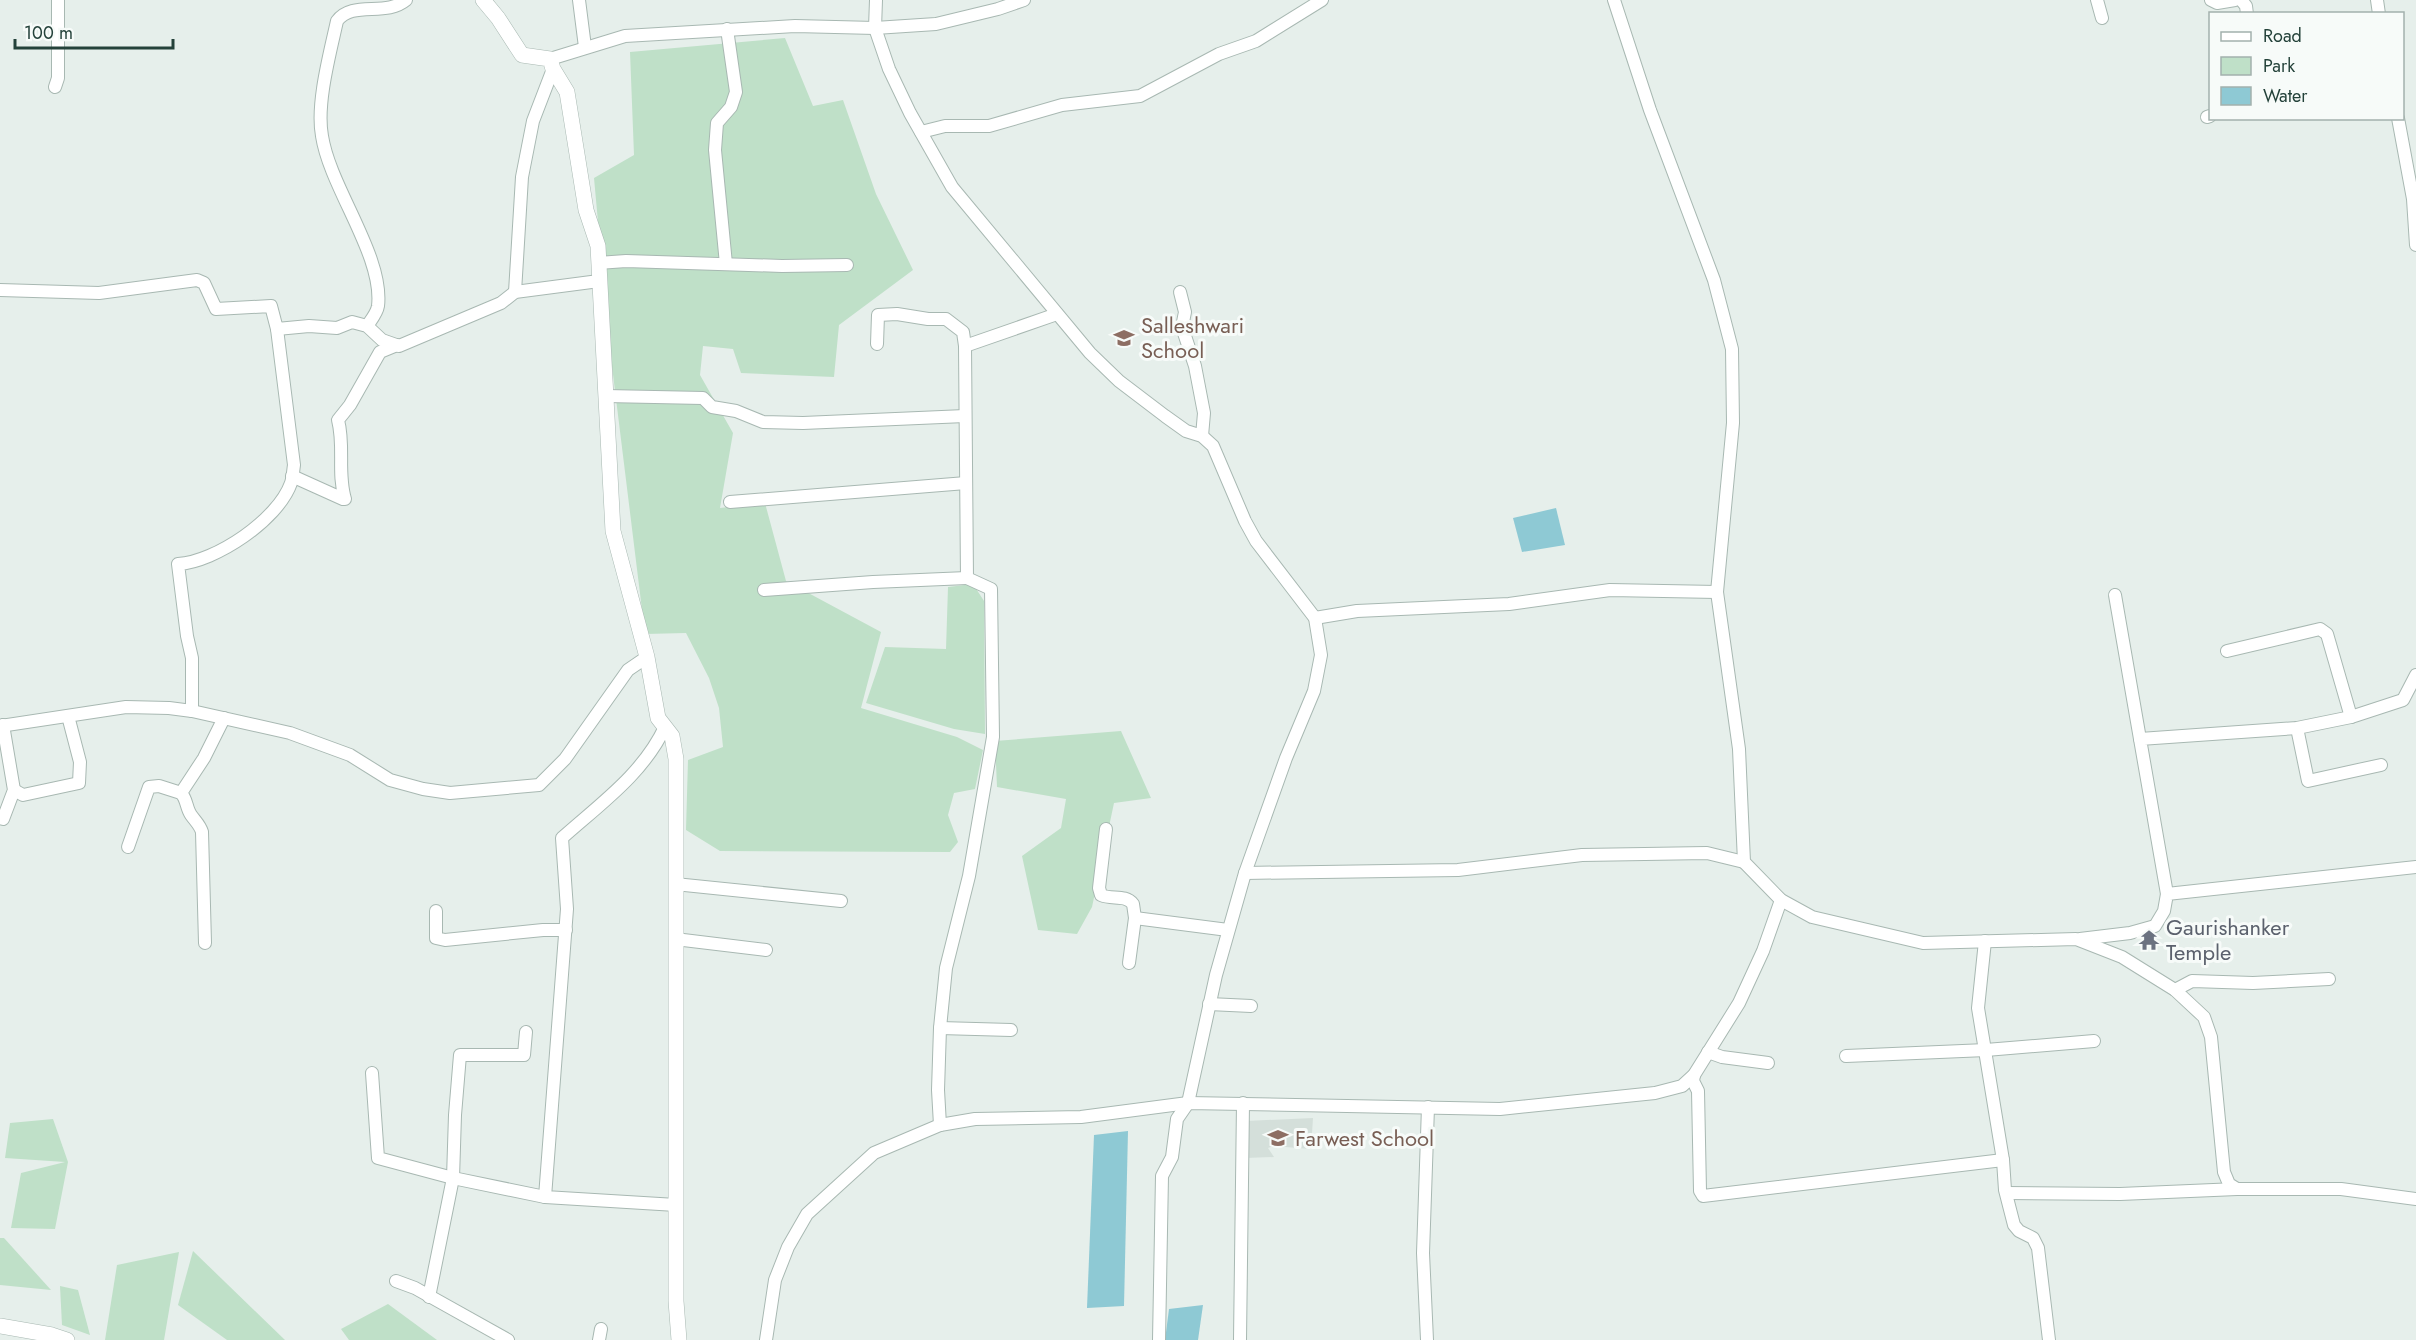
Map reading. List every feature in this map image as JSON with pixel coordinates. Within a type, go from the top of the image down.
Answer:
[{"type":"street","points":[[55,87],[58,78],[58,0]]},
{"type":"street","points":[[367,326],[378,308],[372,263],[338,187],[321,134],[323,93],[337,21],[342,14],[353,9],[396,5],[406,0]]},
{"type":"street","points":[[483,0],[498,18],[522,55],[552,64],[585,47],[625,36],[795,26],[874,28],[936,24],[998,9],[1024,0]]},
{"type":"street","points":[[579,0],[585,47]]},
{"type":"street","points":[[876,0],[874,28],[889,69],[910,113],[952,187],[1090,353],[1119,381],[1186,431],[1202,436],[1213,446],[1256,541],[1315,618],[1321,656],[1314,691],[1286,758],[1245,873],[1209,1004],[1188,1103],[1177,1119],[1172,1156],[1162,1176],[1159,1340]]},
{"type":"street","points":[[921,132],[945,126],[989,126],[1062,105],[1140,96],[1219,54],[1257,41],[1322,0]]},
{"type":"street","points":[[1614,0],[1650,110],[1714,280],[1732,349],[1733,423],[1717,592],[1739,749],[1744,862]]},
{"type":"street","points":[[2097,0],[2102,18]]},
{"type":"street","points":[[2211,0],[2217,3],[2235,0]]},
{"type":"street","points":[[726,264],[715,150],[717,123],[731,107],[736,92],[728,29]]},
{"type":"street","points":[[552,64],[567,92],[586,210],[598,246],[604,323],[613,531],[647,657],[658,718],[672,736],[676,759],[676,1301],[679,1340]]},
{"type":"street","points":[[515,292],[522,177],[533,121],[552,64]]},
{"type":"street","points":[[2398,120],[2413,200],[2416,245]]},
{"type":"street","points":[[598,263],[626,261],[847,265]]},
{"type":"street","points":[[0,290],[99,293],[197,280],[204,283],[216,309],[271,306],[277,329],[294,465],[292,476],[285,495],[269,515],[229,547],[192,563],[178,564],[192,658],[192,711]]},
{"type":"street","points":[[292,476],[345,499],[341,486],[338,420],[350,405],[380,352],[501,303],[515,292],[599,281]]},
{"type":"street","points":[[1180,292],[1185,312],[1182,327],[1195,366],[1202,404],[1202,436]]},
{"type":"street","points":[[877,344],[878,315],[897,314],[928,319],[946,319],[963,332],[967,578]]},
{"type":"street","points":[[964,345],[1057,314]]},
{"type":"street","points":[[277,329],[309,326],[337,328],[352,322],[367,326],[382,340],[397,345]]},
{"type":"street","points":[[606,396],[703,399],[712,407],[736,411],[763,422],[803,423],[965,416]]},
{"type":"street","points":[[730,502],[966,483]]},
{"type":"street","points":[[764,590],[967,578],[991,589],[993,737],[969,876],[946,968],[940,1028],[938,1090],[940,1125]]},
{"type":"street","points":[[1315,618],[1357,611],[1509,604],[1610,590],[1717,592]]},
{"type":"street","points":[[1245,873],[1458,870],[1582,855],[1707,853],[1744,862],[1781,900],[1812,917],[1923,943],[2076,939],[2130,933],[2155,926],[2164,911],[2167,894],[2115,595]]},
{"type":"street","points":[[2227,651],[2320,629],[2327,634],[2352,717]]},
{"type":"street","points":[[3,819],[14,790],[2,725],[126,707],[192,711],[290,733],[350,755],[390,780],[423,789],[450,793],[539,785],[564,759],[628,670],[647,657]]},
{"type":"street","points":[[2140,739],[2297,728],[2352,717],[2403,700],[2416,675]]},
{"type":"street","points":[[14,790],[23,795],[79,783],[80,762],[68,716]]},
{"type":"street","points":[[181,793],[204,758],[224,718]]},
{"type":"street","points":[[545,1197],[567,909],[562,838],[633,774],[655,747],[665,727]]},
{"type":"street","points":[[2297,728],[2308,781],[2380,765]]},
{"type":"street","points":[[128,848],[149,787],[159,786],[181,793],[185,797],[190,814],[199,824],[202,832],[205,944]]},
{"type":"street","points":[[1106,829],[1099,888],[1101,895],[1106,898],[1128,899],[1133,904],[1135,918],[1129,963]]},
{"type":"street","points":[[2167,894],[2416,867]]},
{"type":"street","points":[[675,885],[841,901]]},
{"type":"street","points":[[765,1340],[775,1280],[788,1247],[807,1214],[874,1153],[940,1125],[975,1119],[1081,1117],[1188,1103],[1500,1109],[1655,1093],[1682,1086],[1694,1075],[1739,1003],[1763,951],[1781,900]]},
{"type":"street","points":[[436,910],[436,938],[445,940],[543,930],[566,930]]},
{"type":"street","points":[[1135,918],[1228,930]]},
{"type":"street","points":[[675,939],[766,950]]},
{"type":"street","points":[[2076,939],[2122,957],[2175,990],[2204,1017],[2211,1036],[2224,1172],[2229,1184],[2237,1190]]},
{"type":"street","points":[[1985,942],[1978,1008],[2007,1193],[2014,1225],[2019,1231],[2033,1238],[2038,1248],[2049,1340]]},
{"type":"street","points":[[2175,990],[2192,981],[2253,983],[2329,979]]},
{"type":"street","points":[[1209,1004],[1251,1006]]},
{"type":"street","points":[[940,1028],[1011,1030]]},
{"type":"street","points":[[429,1297],[453,1178],[460,1055],[524,1054],[526,1032]]},
{"type":"street","points":[[1846,1056],[1986,1050],[2094,1041]]},
{"type":"street","points":[[1708,1052],[1722,1057],[1768,1063]]},
{"type":"street","points":[[372,1073],[378,1158],[453,1178],[545,1197],[676,1205]]},
{"type":"street","points":[[1694,1075],[1693,1081],[1698,1091],[1700,1191],[1703,1196],[2003,1160]]},
{"type":"street","points":[[1240,1340],[1243,1103]]},
{"type":"street","points":[[1427,1340],[1423,1253],[1428,1107]]},
{"type":"street","points":[[2007,1193],[2120,1194],[2341,1189],[2416,1199]]},
{"type":"street","points":[[396,1281],[415,1288],[507,1340]]},
{"type":"street","points":[[0,1326],[52,1335],[67,1340]]},
{"type":"shaded area","name":"Farwest School","points":[[1313,1118],[1311,1149],[1273,1146],[1268,1148],[1274,1157],[1245,1158],[1246,1121]]},
{"type":"green space","points":[[785,38],[813,106],[843,100],[876,194],[913,270],[839,325],[834,377],[741,373],[733,349],[703,346],[700,375],[733,433],[720,508],[765,503],[786,581],[881,632],[861,708],[957,737],[983,750],[975,789],[954,793],[948,815],[958,842],[950,852],[720,851],[686,830],[688,760],[723,747],[719,708],[709,678],[686,633],[645,634],[609,342],[594,178],[634,155],[630,52]]},
{"type":"green space","points":[[973,584],[984,601],[985,734],[954,729],[866,703],[885,647],[946,649],[948,587]]},
{"type":"green space","points":[[1121,731],[1151,798],[1114,803],[1092,907],[1077,934],[1038,930],[1022,856],[1061,828],[1066,799],[997,787],[995,741]]},
{"type":"green space","points":[[53,1119],[68,1162],[55,1229],[11,1228],[21,1173],[65,1162],[5,1158],[10,1123]]},
{"type":"green space","points":[[0,1238],[4,1238],[51,1290],[0,1285]]},
{"type":"green space","points":[[193,1251],[285,1340],[227,1340],[178,1305]]},
{"type":"green space","points":[[179,1252],[164,1340],[105,1340],[117,1265]]},
{"type":"green space","points":[[60,1286],[78,1290],[90,1335],[62,1325]]},
{"type":"green space","points":[[388,1304],[437,1340],[349,1340],[341,1329]]},
{"type":"water","points":[[1556,508],[1565,545],[1522,552],[1513,518]]},
{"type":"water","points":[[1128,1131],[1124,1306],[1087,1308],[1094,1135]]},
{"type":"water","points":[[1203,1305],[1198,1340],[1165,1340],[1169,1309]]},
{"type":"place","name":"Salleshwari School","points":[[1124,338]]},
{"type":"place","name":"Gaurishanker Temple","points":[[2149,940]]},
{"type":"place","name":"Farwest School","points":[[1278,1138]]}]
